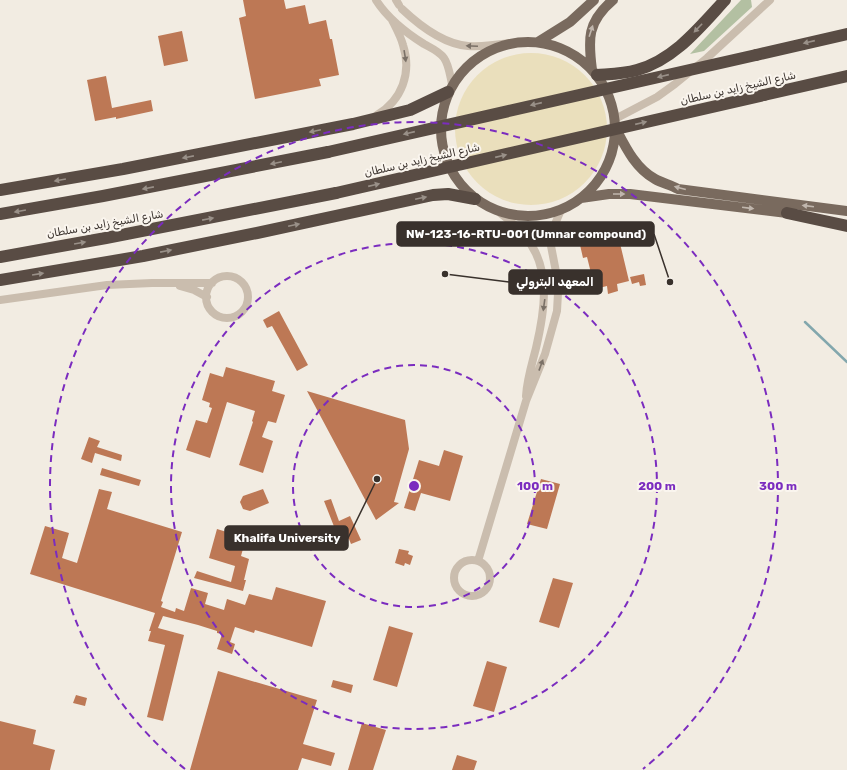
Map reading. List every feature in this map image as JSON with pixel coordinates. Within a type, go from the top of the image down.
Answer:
[{"type":"highway","points":[[594,72],[620,74],[638,70],[655,63],[675,50],[691,36],[726,0]]},
{"type":"highway","points":[[0,214],[103,196],[328,152],[847,34]]},
{"type":"highway","name":"شارع الشيخ زايد بن سلطان","points":[[0,257],[336,193],[847,76]]},
{"type":"highway","points":[[0,190],[123,169],[353,124],[410,110],[450,88]]},
{"type":"highway","points":[[0,280],[143,256],[433,195],[448,194],[475,199]]},
{"type":"highway","points":[[787,213],[847,221]]},
{"type":"highway","points":[[787,213],[847,226]]},
{"type":"main road","points":[[538,42],[570,22],[594,0]]},
{"type":"main road","points":[[594,72],[589,38],[599,15],[613,0]]},
{"type":"main road","points":[[615,123],[613,147],[607,166],[596,184],[580,198],[561,210],[540,215],[521,216],[500,212],[475,199],[460,185],[449,169],[442,150],[440,131],[442,111],[450,88],[468,65],[488,51],[511,43],[538,42],[558,47],[576,56],[594,72],[609,96],[615,123],[627,151],[639,166],[655,179],[678,188],[847,211]]},
{"type":"main road","points":[[580,198],[609,194],[630,194],[787,213]]},
{"type":"street","points":[[376,0],[392,20],[424,44],[440,53],[445,59],[450,88]]},
{"type":"street","points":[[615,123],[675,84],[707,58],[770,0]]},
{"type":"street","points":[[399,5],[415,21],[445,40],[467,46],[511,43]]},
{"type":"street","points":[[353,124],[375,116],[388,109],[395,101],[403,87],[407,59],[403,45],[392,20]]},
{"type":"street","points":[[478,561],[526,401],[545,354],[557,311],[557,277],[551,239],[561,210]]},
{"type":"street","points":[[500,212],[525,236],[533,248],[539,261],[544,280],[544,300],[540,332],[528,376],[526,401]]},
{"type":"street","points":[[221,277],[232,277],[238,279],[245,287],[248,298],[246,305],[240,313],[236,316],[223,318],[211,310],[208,306],[207,297],[208,288],[212,283],[221,277]]},
{"type":"street","points":[[169,283],[194,290],[207,297]]},
{"type":"street","points":[[0,300],[107,285],[212,283]]},
{"type":"street","points":[[468,560],[478,561],[486,566],[490,574],[489,584],[487,588],[478,595],[473,596],[463,594],[456,585],[454,579],[455,573],[458,567],[468,560]]},
{"type":"green space","points":[[741,0],[751,0],[752,7],[704,51],[690,54]]},
{"type":"sand","points":[[524,53],[538,53],[553,56],[567,62],[585,75],[598,93],[604,107],[607,129],[604,151],[598,165],[585,183],[567,196],[553,202],[538,205],[524,205],[509,202],[495,196],[483,188],[472,177],[464,165],[458,151],[455,136],[455,122],[458,107],[464,93],[472,81],[483,70],[495,62],[509,56]]},
{"type":"building","points":[[243,0],[284,0],[286,9],[305,5],[309,24],[326,20],[330,39],[332,39],[339,75],[319,79],[321,86],[255,99],[239,18],[246,16]]},
{"type":"building","points":[[182,31],[188,61],[164,66],[158,36]]},
{"type":"building","points":[[106,76],[112,108],[151,100],[153,111],[116,119],[116,117],[95,121],[87,80]]},
{"type":"building","points":[[633,222],[635,232],[618,235],[629,281],[617,284],[618,291],[608,294],[607,286],[595,289],[587,257],[583,258],[578,236]]},
{"type":"building","points":[[644,274],[646,285],[640,286],[639,282],[632,284],[630,277]]},
{"type":"building","points":[[279,311],[308,365],[297,371],[272,326],[267,328],[263,320]]},
{"type":"building","points":[[226,367],[275,381],[272,391],[285,395],[276,423],[268,421],[262,437],[273,441],[263,473],[239,465],[253,422],[255,411],[227,402],[210,458],[186,450],[196,420],[207,423],[212,408],[209,407],[210,403],[202,400],[210,373],[223,377]]},
{"type":"building","points":[[307,391],[405,420],[409,449],[394,502],[399,503],[376,520]]},
{"type":"building","points":[[89,437],[100,441],[97,447],[122,455],[121,461],[95,453],[92,463],[81,459]]},
{"type":"building","points":[[444,450],[463,456],[450,501],[421,493],[415,511],[404,508],[419,460],[439,466]]},
{"type":"building","points":[[102,468],[141,480],[139,486],[100,475]]},
{"type":"building","points":[[541,479],[560,484],[547,529],[527,524]]},
{"type":"building","points":[[99,489],[112,492],[107,509],[182,532],[161,601],[163,602],[161,607],[175,612],[176,608],[184,611],[191,588],[208,593],[205,604],[224,610],[227,599],[245,605],[249,594],[272,600],[276,587],[326,601],[312,647],[255,630],[254,633],[235,627],[230,642],[235,644],[232,654],[217,649],[222,634],[217,633],[217,631],[163,616],[158,628],[184,635],[163,721],[147,717],[165,645],[148,641],[151,631],[149,631],[155,613],[30,574],[45,526],[69,533],[62,558],[77,563]]},
{"type":"building","points":[[263,489],[269,503],[250,511],[243,509],[240,502],[243,496]]},
{"type":"building","points":[[331,499],[339,521],[350,516],[361,540],[351,544],[349,539],[328,548],[322,534],[335,529],[324,501]]},
{"type":"building","points":[[217,529],[246,538],[241,556],[249,559],[243,591],[194,578],[197,571],[231,582],[235,566],[209,558]]},
{"type":"building","points":[[399,549],[409,551],[408,554],[413,556],[410,565],[405,563],[404,566],[395,563]]},
{"type":"building","points":[[553,578],[573,583],[559,628],[539,622]]},
{"type":"building","points":[[389,626],[413,633],[397,687],[373,680]]},
{"type":"building","points":[[487,661],[507,667],[494,712],[473,706]]},
{"type":"building","points":[[218,671],[317,700],[303,744],[335,753],[331,766],[302,758],[298,770],[190,770]]},
{"type":"building","points":[[333,680],[353,685],[351,693],[331,687]]},
{"type":"building","points":[[76,695],[87,698],[85,706],[73,703]]},
{"type":"building","points":[[0,721],[36,730],[33,744],[55,750],[50,770],[0,770]]},
{"type":"building","points":[[362,723],[386,730],[373,770],[348,770]]},
{"type":"building","points":[[457,755],[477,761],[474,770],[452,770]]},
{"type":"waterway","points":[[805,322],[847,362]]},
{"type":"place","name":"المعهد البترولي","points":[[445,274]]},
{"type":"place","name":"NW-123-16-RTU-001 (Umnar compound)","points":[[670,282]]},
{"type":"place","name":"Khalifa University","points":[[377,479]]}]
